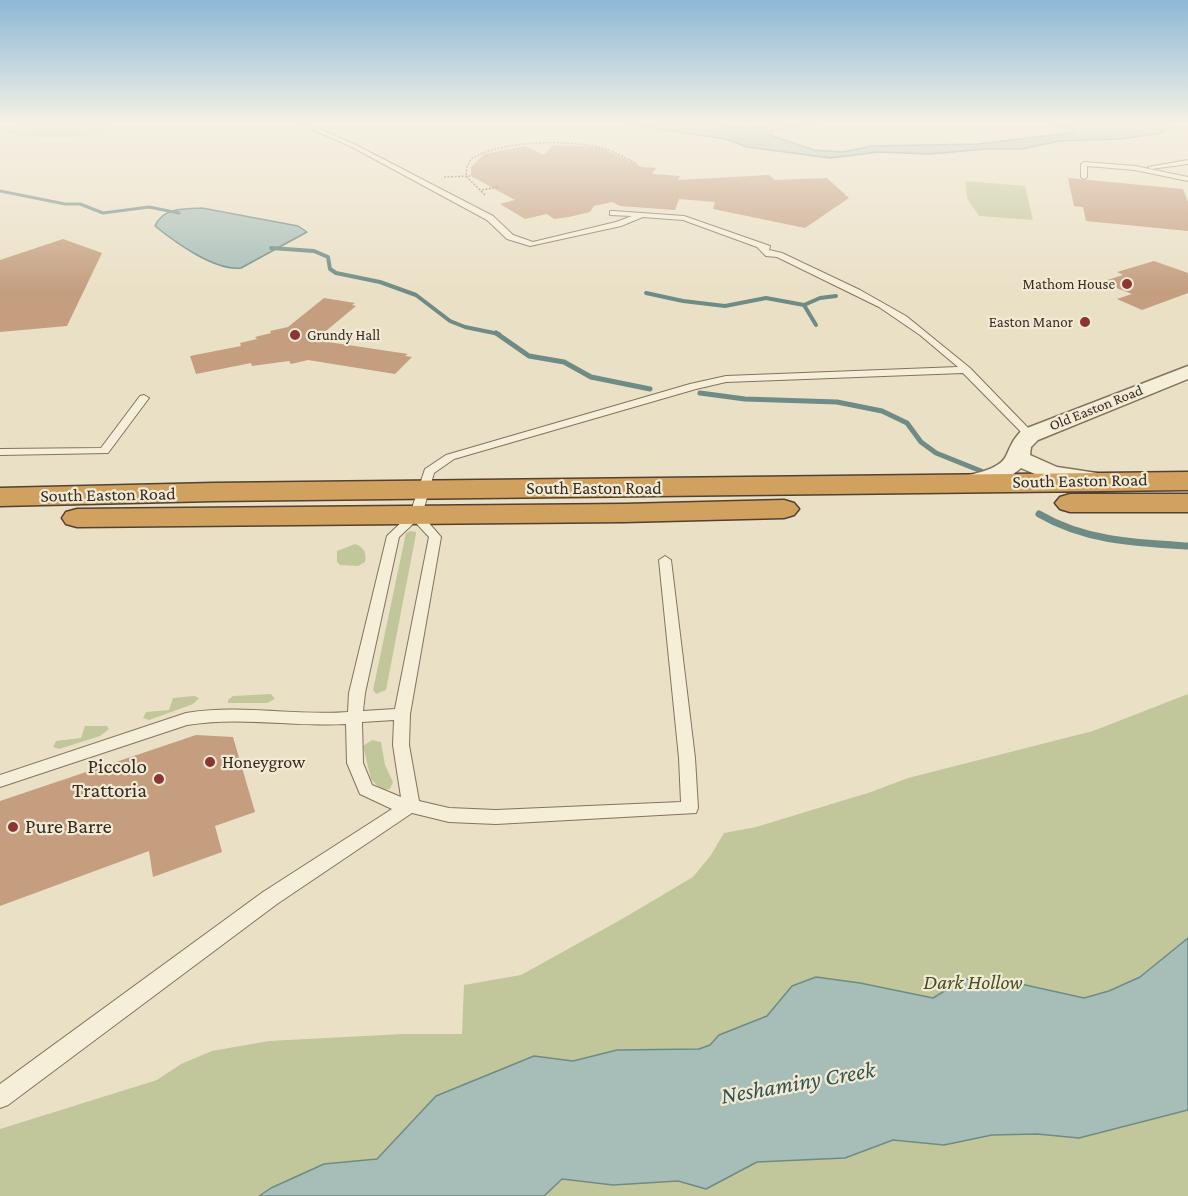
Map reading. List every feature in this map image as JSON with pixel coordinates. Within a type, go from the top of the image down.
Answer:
[{"type":"highway","name":"South Easton Road","points":[[0,519],[969,482],[1188,481]]},
{"type":"highway","name":"South Easton Road","points":[[0,497],[419,503],[624,513],[866,506],[1188,503]]},
{"type":"street","name":"Old Easton Road","points":[[969,482],[1004,471],[1018,458],[1020,446],[1030,435],[1188,372]]},
{"type":"street","points":[[1018,458],[1052,473],[1108,480]]},
{"type":"lane","points":[[418,180],[490,218],[510,237],[532,244],[618,224],[645,214]]},
{"type":"lane","points":[[613,213],[684,218],[700,222],[778,255],[882,304],[951,354],[1030,435]]},
{"type":"lane","points":[[665,560],[687,758],[690,808],[496,817],[449,815],[392,802],[366,789],[355,763],[357,693],[393,536],[419,503],[429,471],[450,457],[694,386],[726,379],[967,370]]},
{"type":"lane","points":[[0,452],[104,451],[144,398]]},
{"type":"lane","points":[[411,805],[401,744],[402,714],[435,537],[419,503]]},
{"type":"lane","points":[[0,781],[186,719],[210,715],[286,716],[305,720],[402,714]]},
{"type":"lane","points":[[0,1097],[270,898],[411,805]]},
{"type":"path","points":[[469,180],[485,195]]},
{"type":"path","points":[[482,190],[498,187]]},
{"type":"green space","points":[[965,181],[1025,186],[1033,220],[979,216],[967,198]]},
{"type":"green space","points":[[410,531],[416,534],[386,690],[376,694],[373,690],[406,533]]},
{"type":"green space","points":[[355,544],[364,551],[365,562],[358,566],[340,565],[337,562],[337,551]]},
{"type":"green space","points":[[271,694],[275,699],[267,703],[228,703],[233,696]]},
{"type":"green space","name":"Dark Hollow","points":[[1188,694],[1188,1196],[0,1196],[0,1129],[157,1080],[181,1064],[212,1051],[269,1041],[403,1034],[462,1034],[464,985],[521,975],[622,919],[693,877],[711,855],[724,833],[756,827],[871,792],[908,778],[1093,731]]},
{"type":"green space","points":[[194,696],[199,698],[193,704],[149,720],[143,718],[146,712],[169,710],[173,698]]},
{"type":"green space","points":[[85,726],[107,726],[109,729],[100,736],[59,749],[53,747],[56,741],[81,738]]},
{"type":"green space","points":[[372,740],[381,742],[385,765],[393,782],[390,789],[381,790],[371,779],[363,746]]},
{"type":"water","points":[[202,208],[298,226],[307,232],[241,268],[231,268],[208,261],[155,226],[163,215],[169,212]]},
{"type":"water","name":"Neshaminy Creek","points":[[1188,938],[1188,1110],[1079,1138],[1037,1134],[992,1135],[944,1145],[893,1140],[845,1158],[757,1162],[706,1189],[678,1181],[613,1185],[562,1179],[544,1196],[259,1196],[271,1188],[324,1164],[377,1159],[436,1096],[534,1056],[573,1061],[617,1050],[699,1049],[710,1045],[719,1035],[767,1016],[792,986],[816,977],[860,983],[933,998],[964,979],[1012,982],[1084,998],[1109,991],[1140,977]]},
{"type":"building","points":[[478,180],[829,180],[849,198],[805,228],[713,209],[715,202],[679,199],[675,210],[620,206],[612,202],[594,206],[590,212],[569,217],[554,219],[547,214],[525,219],[500,204],[515,200]]},
{"type":"building","points":[[1068,180],[1183,189],[1188,202],[1188,231],[1086,221],[1083,207],[1074,206]]},
{"type":"building","points":[[63,239],[102,253],[67,326],[0,332],[0,260]]},
{"type":"building","name":"Mathom House","points":[[1154,261],[1188,273],[1188,293],[1142,310],[1117,299],[1132,294],[1101,282],[1123,275],[1117,272]]},
{"type":"building","name":"Grundy Hall","points":[[324,298],[355,303],[352,305],[356,306],[315,340],[408,354],[405,356],[412,357],[395,374],[308,360],[291,364],[289,361],[252,366],[251,363],[196,374],[190,356],[241,346],[240,343],[257,339],[255,337],[271,333],[270,331],[288,327]]},
{"type":"building","points":[[196,735],[233,737],[255,812],[215,826],[222,852],[153,877],[149,851],[0,906],[0,801]]},
{"type":"waterway","points":[[0,191],[65,204],[80,204],[103,213],[149,207],[179,213]]},
{"type":"waterway","points":[[271,248],[314,251],[328,257],[330,269],[336,273],[380,282],[416,295],[450,321],[465,327],[497,334]]},
{"type":"waterway","points":[[646,293],[683,301],[725,306],[766,298],[804,305]]},
{"type":"waterway","points":[[804,305],[820,298],[836,296]]},
{"type":"waterway","points":[[804,305],[816,325]]},
{"type":"waterway","points":[[497,334],[529,356],[564,362],[591,377],[650,389]]},
{"type":"waterway","points":[[700,393],[745,399],[837,402],[882,411],[907,423],[921,442],[936,453],[981,471]]},
{"type":"waterway","points":[[1039,514],[1074,530],[1111,539],[1188,546]]},
{"type":"place","name":"Mathom House","points":[[1127,284]]},
{"type":"place","name":"Easton Manor","points":[[1085,322]]},
{"type":"place","name":"Grundy Hall","points":[[295,335]]},
{"type":"place","name":"Honeygrow","points":[[210,762]]},
{"type":"place","name":"Piccolo Trattoria","points":[[159,779]]},
{"type":"place","name":"Pure Barre","points":[[13,827]]}]
